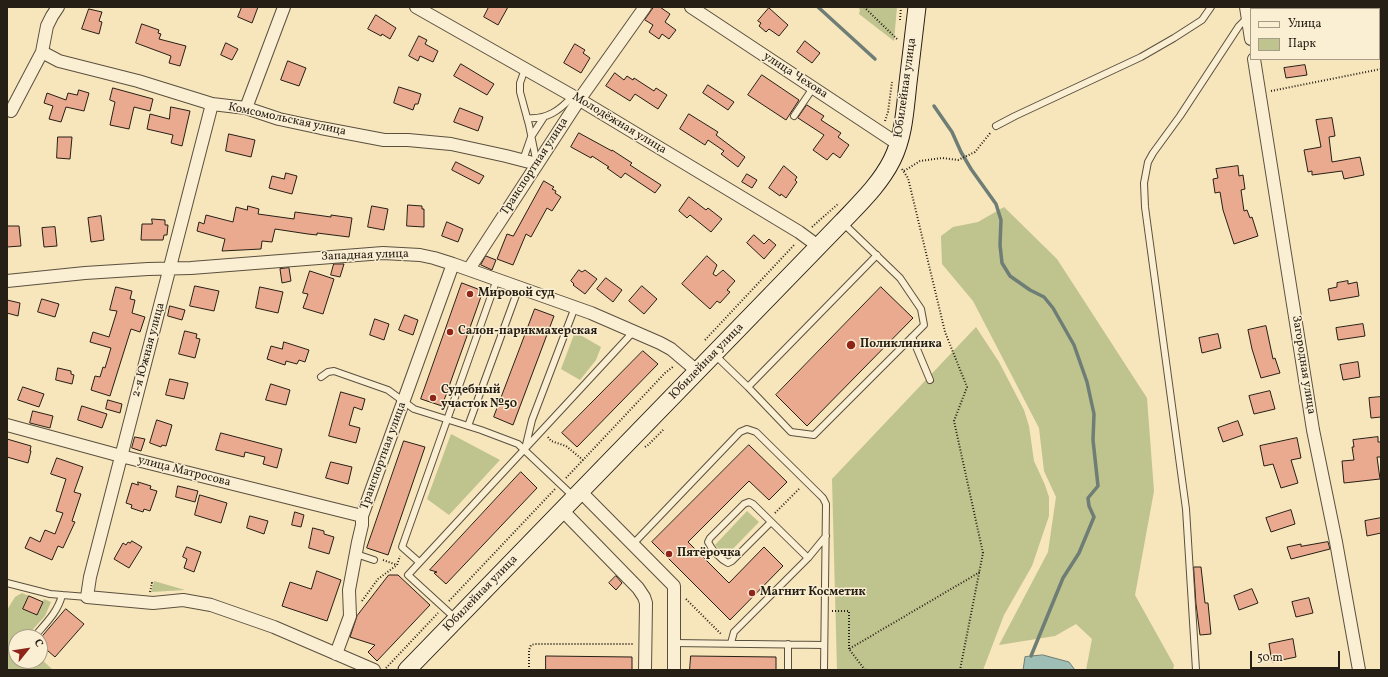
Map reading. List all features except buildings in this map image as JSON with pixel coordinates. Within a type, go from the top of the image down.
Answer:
[{"type":"main road","name":"Юбилейная улица","points":[[407,670],[698,372],[708,349],[818,246],[842,222],[880,179],[898,166],[898,144],[904,121],[917,7]]},
{"type":"street","points":[[10,111],[42,52],[47,26],[58,7]]},
{"type":"street","points":[[246,108],[284,7]]},
{"type":"street","name":"Молодёжная улица","points":[[416,7],[576,98],[803,235],[818,246]]},
{"type":"street","name":"Транспортная улица","points":[[468,269],[537,164],[576,98],[645,7]]},
{"type":"street","name":"улица Чехова","points":[[691,7],[704,13],[812,88],[898,144]]},
{"type":"street","points":[[1247,12],[1250,32]]},
{"type":"street","name":"Комсомольская улица","points":[[42,52],[59,61],[138,81],[212,104],[246,108],[279,119],[384,140],[408,140],[451,144],[537,164]]},
{"type":"street","name":"Загородная улица","points":[[1254,60],[1313,430],[1336,542],[1359,670]]},
{"type":"street","name":"2-я Южная улица","points":[[87,597],[90,578],[120,456],[171,268],[212,104]]},
{"type":"street","name":"Западная улица","points":[[7,281],[84,273],[383,253],[420,255],[434,258],[497,279],[634,331],[671,349],[698,372]]},
{"type":"street","name":"Транспортная улица","points":[[336,654],[350,616],[350,590],[362,524],[362,516],[453,264]]},
{"type":"street","name":"улица Матросова","points":[[7,425],[120,456],[362,516]]},
{"type":"street","points":[[578,495],[633,544],[674,586],[674,670]]},
{"type":"street","points":[[563,511],[644,596],[646,603],[645,670]]},
{"type":"street","points":[[87,597],[153,603],[183,600],[211,605],[274,627],[374,670]]},
{"type":"lane","points":[[996,126],[1141,57],[1202,20],[1211,7]]},
{"type":"lane","points":[[1196,670],[1186,509],[1145,206],[1144,183],[1148,162],[1153,152],[1180,116],[1247,12]]},
{"type":"lane","points":[[525,69],[520,83],[520,92],[537,164]]},
{"type":"lane","points":[[794,116],[812,88]]},
{"type":"lane","points":[[527,118],[544,117],[562,108],[576,98]]},
{"type":"lane","points":[[523,160],[531,137],[544,117]]},
{"type":"lane","points":[[708,349],[748,387],[791,432],[814,434],[924,325],[921,309],[900,278],[842,222]]},
{"type":"lane","points":[[748,387],[877,255]]},
{"type":"lane","points":[[420,562],[402,548],[497,279]]},
{"type":"lane","points":[[468,426],[519,287]]},
{"type":"lane","points":[[524,450],[532,420],[574,307]]},
{"type":"lane","points":[[457,620],[408,575],[544,430],[634,331]]},
{"type":"lane","points":[[912,337],[930,380]]},
{"type":"lane","points":[[322,377],[328,372],[334,371],[388,390],[414,409],[448,419],[518,444],[560,484],[578,495]]},
{"type":"lane","points":[[633,544],[740,432],[747,429],[756,432],[824,498],[826,504],[824,670]]},
{"type":"lane","points":[[770,520],[732,561],[728,563],[710,547],[708,542],[710,538],[744,504],[748,502],[753,504],[770,520],[808,558]]},
{"type":"lane","points":[[731,643],[734,632],[808,558],[826,536]]},
{"type":"lane","points":[[356,554],[374,560]]},
{"type":"lane","points":[[7,583],[50,594],[87,597]]},
{"type":"lane","points":[[41,629],[56,612],[60,605],[62,595]]},
{"type":"lane","points":[[674,643],[824,644]]},
{"type":"lane","points":[[788,644],[788,670]]},
{"type":"path","points":[[864,7],[898,40]]},
{"type":"path","points":[[1260,93],[1381,69]]},
{"type":"path","points":[[883,134],[893,76]]},
{"type":"path","points":[[960,670],[983,553],[954,421],[967,387],[944,332],[908,178],[898,166],[942,158],[958,160],[975,152],[996,126]]},
{"type":"path","points":[[708,349],[763,276],[803,235],[844,198]]},
{"type":"path","points":[[384,670],[665,373],[683,359]]},
{"type":"path","points":[[648,445],[664,429]]},
{"type":"path","points":[[544,430],[551,441],[566,446],[583,460]]},
{"type":"path","points":[[770,520],[806,481]]},
{"type":"path","points":[[350,616],[378,579],[397,565],[402,548]]},
{"type":"path","points":[[374,560],[381,560],[397,565]]},
{"type":"path","points":[[849,649],[980,572]]},
{"type":"path","points":[[674,586],[721,634],[721,643]]},
{"type":"path","points":[[825,611],[849,611],[849,649],[865,670]]},
{"type":"path","points":[[529,670],[529,650],[531,645],[535,644],[646,644]]},
{"type":"green space","points":[[858,7],[897,7],[894,41],[859,14],[860,10]]},
{"type":"green space","points":[[1004,207],[1057,259],[1147,398],[1154,491],[1135,595],[1174,665],[1173,670],[1086,670],[1092,639],[1076,624],[1055,636],[999,645],[1048,552],[1056,497],[1044,471],[1039,428],[973,301],[942,264],[941,236],[953,227],[978,222]]},
{"type":"green space","points":[[976,327],[999,362],[1024,410],[1029,426],[1034,461],[1049,497],[1049,516],[1032,566],[1004,615],[983,670],[837,670],[832,479]]},
{"type":"green space","points":[[575,332],[601,347],[596,360],[580,380],[561,369]]},
{"type":"green space","points":[[451,434],[500,460],[449,515],[427,499]]},
{"type":"green space","points":[[747,511],[759,522],[726,556],[715,545]]},
{"type":"green space","points":[[154,581],[185,590],[151,592]]},
{"type":"green space","points":[[22,593],[29,596],[24,609],[37,615],[44,599],[51,602],[45,616],[33,629],[8,629],[8,669],[48,669],[48,665],[53,670],[7,670],[7,610],[15,597]]},
{"type":"water","points":[[1043,655],[1069,662],[1075,670],[1023,670],[1025,657]]},
{"type":"waterway","points":[[818,7],[875,59]]},
{"type":"waterway","points":[[934,106],[952,132],[971,169],[996,204],[1001,220],[1000,245],[1002,263],[1010,276],[1030,290],[1044,297],[1053,308],[1074,345],[1087,382],[1094,414],[1093,440],[1098,486],[1088,498],[1089,506],[1094,517],[1079,553],[1063,578],[1031,656]]},
{"type":"place","name":"Мировой суд","points":[[470,294]]},
{"type":"place","name":"Салон-парикмахерская","points":[[450,332]]},
{"type":"place","name":"Поликлиника","points":[[851,345]]},
{"type":"place","name":"Судебный участок №50","points":[[433,398]]},
{"type":"place","name":"Пятёрочка","points":[[669,554]]},
{"type":"place","name":"Магнит Косметик","points":[[752,593]]}]
